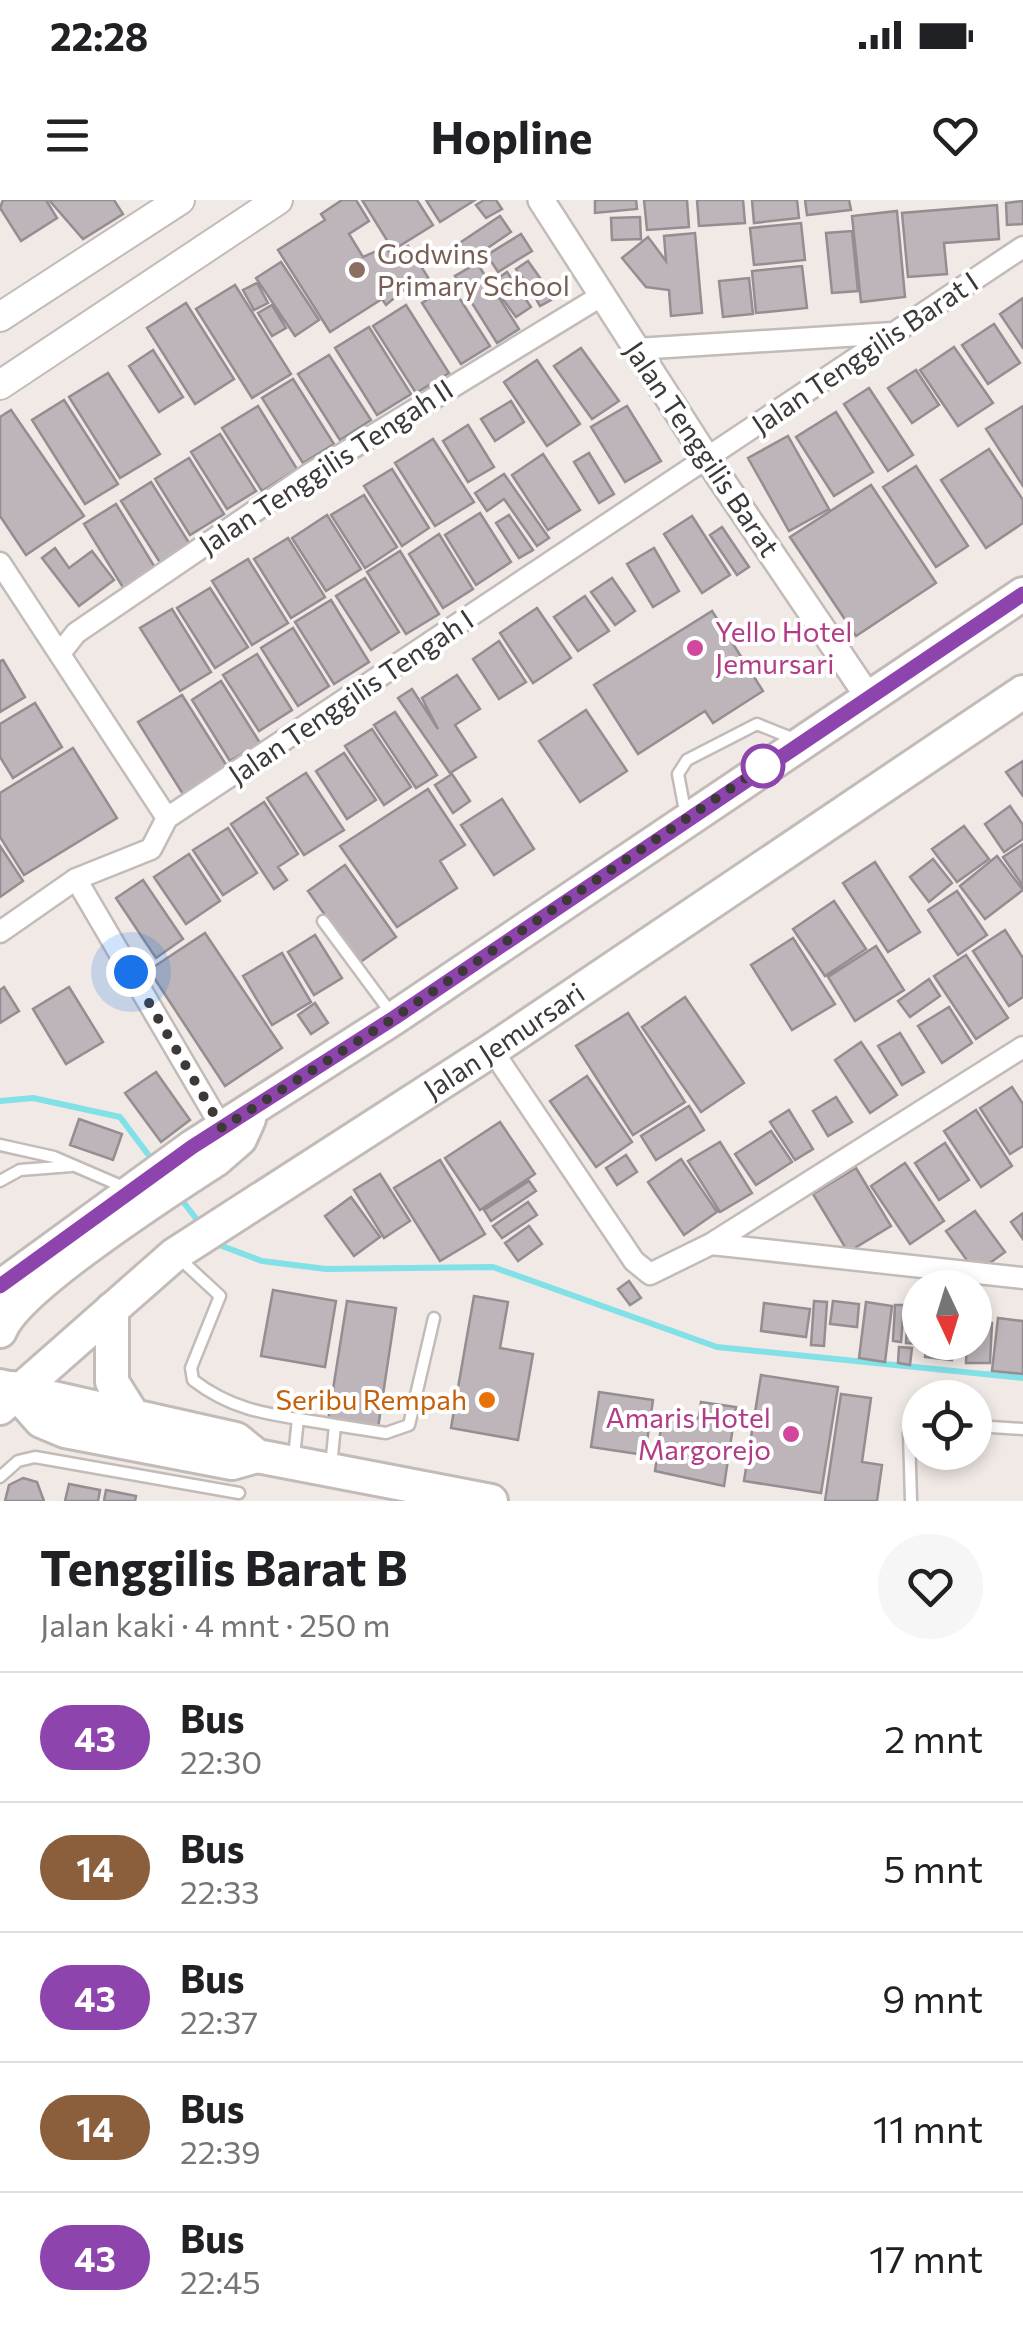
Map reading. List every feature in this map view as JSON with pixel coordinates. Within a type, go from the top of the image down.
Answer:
[{"type":"main road","points":[[0,317],[180,200]]},
{"type":"main road","points":[[0,386],[278,200]]},
{"type":"main road","points":[[198,1157],[222,1128],[394,1018],[1023,594]]},
{"type":"main road","name":"Jalan Jemursari","points":[[4,1389],[112,1309],[183,1249],[492,1050],[1023,692]]},
{"type":"main road","points":[[0,1286],[198,1157],[240,1139],[254,1107]]},
{"type":"main road","points":[[0,1331],[13,1311],[146,1189]]},
{"type":"main road","points":[[112,1309],[112,1382],[134,1417]]},
{"type":"main road","points":[[4,1389],[236,1439],[256,1456]]},
{"type":"main road","points":[[4,1389],[41,1421],[65,1431],[232,1463],[256,1456],[490,1501]]},
{"type":"street","name":"Jalan Tenggilis Barat","points":[[541,200],[708,460],[867,696]]},
{"type":"street","name":"Jalan Tenggilis Barat I","points":[[708,460],[1023,247]]},
{"type":"street","name":"Jalan Tenggilis Tengah II","points":[[61,652],[76,633],[308,475],[601,296]]},
{"type":"street","points":[[636,349],[894,333]]},
{"type":"street","name":"Jalan Tenggilis Tengah I","points":[[0,932],[76,879],[150,848],[168,818],[708,460]]},
{"type":"street","points":[[0,563],[168,818]]},
{"type":"street","points":[[76,879],[222,1128]]},
{"type":"street","points":[[492,1050],[639,1268],[650,1274],[662,1272],[711,1244],[1023,1047]]},
{"type":"street","points":[[711,1244],[1023,1278]]},
{"type":"lane","points":[[687,818],[678,774],[687,760],[757,724],[799,742]]},
{"type":"lane","points":[[323,921],[394,1018]]},
{"type":"lane","points":[[0,1145],[35,1150],[146,1189]]},
{"type":"lane","points":[[0,1181],[20,1170],[72,1166]]},
{"type":"lane","points":[[183,1249],[220,1296],[191,1368],[193,1380],[221,1402],[386,1433],[409,1426],[434,1318]]},
{"type":"lane","points":[[293,1463],[298,1418]]},
{"type":"lane","points":[[330,1470],[335,1425]]},
{"type":"lane","points":[[992,1427],[1023,1429]]},
{"type":"lane","points":[[0,1477],[18,1462],[35,1457],[238,1493]]},
{"type":"lane","points":[[910,1470],[911,1501]]},
{"type":"building","points":[[3,200],[46,200],[57,218],[21,241],[0,208]]},
{"type":"building","points":[[49,200],[114,200],[123,214],[83,239]]},
{"type":"building","name":"Godwins Primary School","points":[[342,200],[356,200],[369,221],[349,234],[363,257],[386,247],[392,256],[408,246],[431,282],[409,296],[405,289],[386,305],[382,299],[330,332],[278,250],[325,220],[321,214]]},
{"type":"building","points":[[362,200],[417,200],[433,225],[393,250]]},
{"type":"building","points":[[426,200],[475,200],[440,222]]},
{"type":"building","points":[[496,200],[502,209],[486,218],[476,205]]},
{"type":"building","points":[[595,200],[636,200],[637,209],[595,213]]},
{"type":"building","points":[[644,200],[687,200],[689,227],[647,230]]},
{"type":"building","points":[[697,200],[743,200],[745,223],[699,226]]},
{"type":"building","points":[[752,200],[797,200],[799,218],[754,223]]},
{"type":"building","points":[[805,200],[849,200],[851,210],[807,215]]},
{"type":"building","points":[[1023,201],[1023,224],[1007,225],[1006,203]]},
{"type":"building","points":[[997,205],[999,239],[944,243],[947,274],[908,277],[902,213]]},
{"type":"building","points":[[897,211],[905,297],[861,302],[852,216]]},
{"type":"building","points":[[500,216],[511,232],[467,262],[455,246]]},
{"type":"building","points":[[640,217],[641,239],[612,240],[611,218]]},
{"type":"building","points":[[801,223],[805,260],[754,265],[750,228]]},
{"type":"building","points":[[852,231],[858,291],[832,293],[826,233]]},
{"type":"building","points":[[695,233],[702,313],[671,316],[669,290],[646,287],[622,258],[648,237],[666,261],[664,236]]},
{"type":"building","points":[[521,234],[532,251],[498,272],[487,255]]},
{"type":"building","points":[[528,261],[540,278],[528,286],[516,269]]},
{"type":"building","points":[[281,262],[319,320],[295,336],[256,278]]},
{"type":"building","points":[[477,263],[519,329],[497,343],[455,276]]},
{"type":"building","points":[[802,266],[807,308],[756,313],[752,271]]},
{"type":"building","points":[[507,272],[531,307],[516,317],[491,283]]},
{"type":"building","points":[[749,278],[753,314],[723,317],[719,281]]},
{"type":"building","points":[[257,283],[268,303],[254,310],[243,290]]},
{"type":"building","points":[[542,284],[551,300],[540,306],[531,290]]},
{"type":"building","points":[[235,285],[291,374],[252,398],[196,309]]},
{"type":"building","points":[[451,285],[490,346],[461,364],[422,303]]},
{"type":"building","points":[[1023,298],[1023,348],[1000,314]]},
{"type":"building","points":[[186,303],[234,379],[195,404],[147,328]]},
{"type":"building","points":[[272,305],[286,328],[272,336],[258,313]]},
{"type":"building","points":[[406,305],[449,373],[416,393],[373,326]]},
{"type":"building","points":[[994,324],[1020,363],[988,384],[962,345]]},
{"type":"building","points":[[369,327],[411,394],[377,415],[335,348]]},
{"type":"building","points":[[954,347],[993,403],[958,426],[920,370]]},
{"type":"building","points":[[581,348],[619,401],[592,419],[554,366]]},
{"type":"building","points":[[153,350],[183,397],[159,412],[129,366]]},
{"type":"building","points":[[329,355],[371,420],[340,440],[298,374]]},
{"type":"building","points":[[537,360],[580,424],[547,446],[504,382]]},
{"type":"building","points":[[916,370],[939,405],[912,423],[888,388]]},
{"type":"building","points":[[108,373],[160,454],[120,478],[69,397]]},
{"type":"building","points":[[293,379],[334,444],[303,463],[262,398]]},
{"type":"building","points":[[869,388],[913,455],[888,471],[844,404]]},
{"type":"building","points":[[64,400],[118,484],[85,504],[32,420]]},
{"type":"building","points":[[511,401],[524,422],[495,441],[481,419]]},
{"type":"building","points":[[258,406],[297,469],[262,491],[222,428]]},
{"type":"building","points":[[627,406],[661,461],[625,482],[591,427]]},
{"type":"building","points":[[1023,406],[1023,486],[986,429]]},
{"type":"building","points":[[11,410],[84,516],[26,555],[0,516],[0,417]]},
{"type":"building","points":[[836,412],[873,472],[834,496],[796,437]]},
{"type":"building","points":[[468,425],[494,467],[468,482],[443,441]]},
{"type":"building","points":[[220,434],[256,491],[227,509],[191,452]]},
{"type":"building","points":[[788,436],[829,509],[789,531],[748,458]]},
{"type":"building","points":[[433,439],[474,502],[435,526],[395,463]]},
{"type":"building","points":[[989,449],[1023,500],[1023,523],[986,548],[941,480]]},
{"type":"building","points":[[589,453],[614,494],[599,503],[574,462]]},
{"type":"building","points":[[543,454],[580,510],[548,530],[512,475]]},
{"type":"building","points":[[189,458],[224,514],[190,535],[155,479]]},
{"type":"building","points":[[916,466],[968,546],[936,567],[883,487]]},
{"type":"building","points":[[392,469],[429,528],[402,546],[364,486]]},
{"type":"building","points":[[504,474],[549,538],[537,546],[504,499],[487,511],[475,493]]},
{"type":"building","points":[[151,482],[191,546],[161,564],[121,501]]},
{"type":"building","points":[[871,485],[936,583],[856,636],[790,537]]},
{"type":"building","points":[[364,495],[397,547],[365,568],[331,515]]},
{"type":"building","points":[[116,504],[156,569],[124,589],[84,524]]},
{"type":"building","points":[[480,513],[511,562],[476,585],[445,535]]},
{"type":"building","points":[[327,515],[361,569],[326,591],[292,538]]},
{"type":"building","points":[[509,515],[533,550],[519,558],[496,523]]},
{"type":"building","points":[[692,516],[730,575],[702,593],[664,534]]},
{"type":"building","points":[[722,527],[749,567],[737,575],[710,535]]},
{"type":"building","points":[[439,534],[473,589],[443,608],[409,554]]},
{"type":"building","points":[[288,538],[325,597],[291,618],[254,559]]},
{"type":"building","points":[[55,548],[69,568],[92,551],[114,580],[79,606],[42,558]]},
{"type":"building","points":[[654,548],[679,591],[653,607],[627,564]]},
{"type":"building","points":[[400,551],[439,614],[406,634],[367,572]]},
{"type":"building","points":[[248,559],[288,623],[252,645],[212,581]]},
{"type":"building","points":[[365,578],[399,632],[371,650],[336,596]]},
{"type":"building","points":[[612,578],[635,611],[615,625],[591,592]]},
{"type":"building","points":[[210,588],[248,647],[215,668],[177,608]]},
{"type":"building","points":[[585,596],[609,631],[578,651],[554,617]]},
{"type":"building","points":[[331,600],[369,662],[334,684],[295,622]]},
{"type":"building","points":[[537,608],[571,658],[533,683],[500,633]]},
{"type":"building","points":[[172,609],[211,672],[180,691],[140,628]]},
{"type":"building","name":"Yello Hotel Jemursari","points":[[712,611],[763,691],[713,723],[705,711],[638,754],[594,685]]},
{"type":"building","points":[[293,628],[329,686],[298,706],[261,648]]},
{"type":"building","points":[[499,641],[526,682],[499,699],[473,659]]},
{"type":"building","points":[[257,654],[292,710],[259,731],[223,675]]},
{"type":"building","points":[[3,660],[25,697],[0,712],[0,661]]},
{"type":"building","points":[[457,675],[480,709],[455,725],[476,757],[450,773],[398,698],[412,689],[438,729],[422,698]]},
{"type":"building","points":[[221,681],[260,743],[230,761],[192,700]]},
{"type":"building","points":[[182,695],[230,771],[186,799],[138,722]]},
{"type":"building","points":[[35,703],[62,747],[13,778],[0,757],[0,724]]},
{"type":"building","points":[[586,710],[627,771],[580,802],[539,741]]},
{"type":"building","points":[[395,712],[437,775],[416,788],[374,725]]},
{"type":"building","points":[[372,729],[411,787],[384,805],[345,746]]},
{"type":"building","points":[[73,748],[117,818],[24,875],[0,837],[0,793]]},
{"type":"building","points":[[344,753],[376,800],[347,819],[316,771]]},
{"type":"building","points":[[1023,761],[1023,796],[1006,772]]},
{"type":"building","points":[[306,773],[344,830],[304,855],[267,798]]},
{"type":"building","points":[[452,774],[470,801],[453,813],[435,785]]},
{"type":"building","points":[[428,789],[465,845],[440,861],[457,888],[397,927],[340,846]]},
{"type":"building","points":[[502,799],[534,849],[494,875],[461,825]]},
{"type":"building","points":[[264,802],[298,854],[278,867],[287,880],[274,889],[231,824]]},
{"type":"building","points":[[1010,806],[1023,825],[1023,839],[1004,852],[985,824]]},
{"type":"building","points":[[964,826],[989,859],[957,882],[932,849]]},
{"type":"building","points":[[228,828],[257,873],[223,895],[193,850]]},
{"type":"building","points":[[1023,844],[1023,886],[1003,857]]},
{"type":"building","points":[[0,846],[23,881],[0,897]]},
{"type":"building","points":[[189,854],[220,901],[186,924],[154,877]]},
{"type":"building","points":[[997,856],[1023,890],[985,919],[960,886]]},
{"type":"building","points":[[933,859],[952,883],[929,902],[910,877]]},
{"type":"building","points":[[875,862],[920,932],[888,952],[843,883]]},
{"type":"building","points":[[345,865],[396,937],[359,963],[308,891]]},
{"type":"building","points":[[143,880],[183,939],[156,958],[116,898]]},
{"type":"building","points":[[957,891],[987,935],[958,955],[928,910]]},
{"type":"building","points":[[834,901],[866,949],[825,976],[793,929]]},
{"type":"building","points":[[1005,930],[1023,958],[1023,997],[1009,1006],[973,951]]},
{"type":"building","points":[[205,933],[282,1048],[225,1086],[149,970]]},
{"type":"building","points":[[315,935],[342,978],[314,995],[288,952]]},
{"type":"building","points":[[793,938],[835,1004],[792,1030],[751,965]]},
{"type":"building","points":[[876,946],[904,990],[855,1021],[828,977]]},
{"type":"building","points":[[282,953],[311,1002],[272,1025],[243,976]]},
{"type":"building","points":[[966,955],[1008,1018],[976,1039],[934,976]]},
{"type":"building","points":[[929,979],[940,996],[910,1017],[898,1001]]},
{"type":"building","points":[[4,987],[19,1011],[0,1023],[0,990]]},
{"type":"building","points":[[69,987],[103,1042],[66,1064],[33,1009]]},
{"type":"building","points":[[685,997],[744,1083],[701,1112],[642,1027]]},
{"type":"building","points":[[315,1003],[328,1023],[311,1034],[298,1015]]},
{"type":"building","points":[[949,1007],[972,1043],[942,1063],[918,1026]]},
{"type":"building","points":[[628,1013],[685,1102],[633,1135],[576,1046]]},
{"type":"building","points":[[900,1033],[924,1072],[902,1085],[878,1046]]},
{"type":"building","points":[[861,1042],[897,1095],[870,1113],[835,1060]]},
{"type":"building","points":[[156,1072],[190,1120],[161,1142],[125,1093]]},
{"type":"building","points":[[587,1076],[632,1142],[596,1167],[550,1101]]},
{"type":"building","points":[[1012,1087],[1023,1104],[1023,1146],[1010,1154],[980,1108]]},
{"type":"building","points":[[836,1097],[852,1122],[828,1136],[813,1111]]},
{"type":"building","points":[[689,1106],[704,1130],[656,1160],[641,1136]]},
{"type":"building","points":[[789,1110],[813,1149],[795,1160],[770,1122]]},
{"type":"building","points":[[976,1110],[1012,1166],[981,1187],[944,1131]]},
{"type":"building","points":[[79,1119],[122,1134],[113,1160],[70,1145]]},
{"type":"building","points":[[500,1122],[535,1174],[480,1210],[445,1158]]},
{"type":"building","points":[[771,1131],[792,1162],[756,1185],[735,1154]]},
{"type":"building","points":[[720,1142],[752,1193],[720,1212],[688,1161]]},
{"type":"building","points":[[945,1143],[969,1180],[939,1200],[915,1163]]},
{"type":"building","points":[[626,1155],[637,1172],[617,1185],[606,1168]]},
{"type":"building","points":[[681,1159],[717,1212],[684,1235],[648,1182]]},
{"type":"building","points":[[440,1160],[485,1234],[440,1261],[394,1188]]},
{"type":"building","points":[[905,1163],[944,1221],[910,1244],[871,1186]]},
{"type":"building","points":[[856,1168],[891,1226],[848,1252],[813,1194]]},
{"type":"building","points":[[380,1174],[410,1221],[384,1238],[354,1190]]},
{"type":"building","points":[[529,1181],[536,1191],[491,1221],[484,1210]]},
{"type":"building","points":[[351,1197],[380,1237],[354,1256],[325,1216]]},
{"type":"building","points":[[528,1202],[537,1215],[502,1238],[493,1226]]},
{"type":"building","points":[[975,1211],[1005,1252],[980,1270],[974,1270],[946,1231]]},
{"type":"building","points":[[1023,1213],[1023,1239],[1011,1222]]},
{"type":"building","points":[[529,1226],[542,1244],[518,1261],[505,1243]]},
{"type":"building","points":[[629,1281],[641,1298],[630,1305],[618,1289]]},
{"type":"building","points":[[273,1290],[336,1301],[325,1367],[261,1356]]},
{"type":"building","points":[[474,1296],[508,1302],[500,1348],[533,1354],[518,1440],[451,1428]]},
{"type":"building","points":[[347,1301],[396,1308],[378,1428],[328,1421]]},
{"type":"building","points":[[814,1301],[827,1302],[824,1346],[811,1345]]},
{"type":"building","points":[[833,1301],[859,1304],[857,1327],[830,1324]]},
{"type":"building","points":[[866,1302],[892,1306],[885,1362],[859,1358]]},
{"type":"building","points":[[764,1303],[810,1309],[806,1337],[761,1331]]},
{"type":"building","points":[[895,1305],[902,1305],[901,1342],[893,1341]]},
{"type":"building","points":[[998,1318],[1023,1321],[1023,1374],[992,1371]]},
{"type":"building","points":[[902,1347],[902,1360],[911,1360],[910,1365],[898,1363]]},
{"type":"building","points":[[966,1360],[990,1360],[990,1363]]},
{"type":"building","name":"Amaris Hotel Margorejo","points":[[761,1375],[838,1387],[821,1493],[744,1481]]},
{"type":"building","points":[[599,1392],[653,1400],[645,1455],[591,1447]]},
{"type":"building","points":[[841,1394],[871,1398],[862,1462],[882,1465],[877,1501],[825,1501]]},
{"type":"building","points":[[701,1402],[736,1407],[724,1486],[655,1471],[663,1413],[699,1418]]},
{"type":"building","points":[[23,1478],[37,1482],[44,1501],[5,1501],[9,1485]]},
{"type":"building","points":[[69,1484],[100,1490],[98,1501],[65,1501]]},
{"type":"building","points":[[106,1490],[136,1496],[135,1501],[104,1501]]},
{"type":"waterway","points":[[0,1101],[33,1098],[120,1117],[153,1161]]},
{"type":"waterway","points":[[178,1195],[201,1225]]},
{"type":"waterway","points":[[214,1243],[262,1261],[326,1269],[493,1267],[717,1347],[1023,1378]]},
{"type":"bus line","name":"43","points":[[0,1286],[110,1202],[394,1018],[1023,594]]},
{"type":"place","name":"Godwins Primary School","points":[[357,270]]},
{"type":"place","name":"Yello Hotel Jemursari","points":[[695,648]]},
{"type":"place","name":"Seribu Rempah","points":[[487,1400]]},
{"type":"place","name":"Amaris Hotel Margorejo","points":[[791,1434]]},
{"type":"route","points":[[131,972],[222,1128],[394,1018],[771,761],[763,766]]}]
